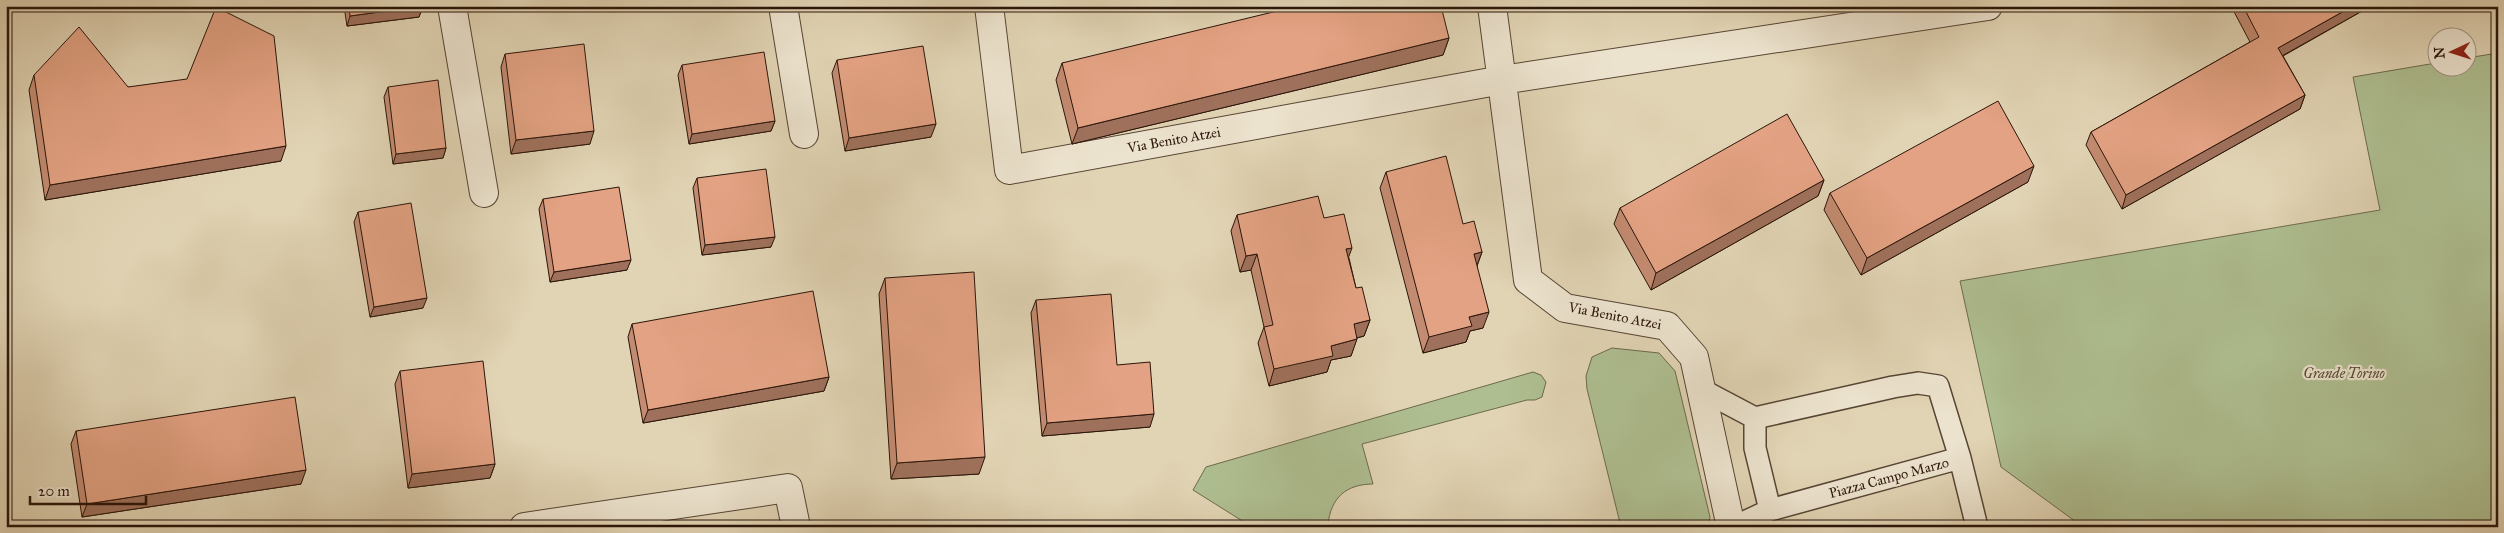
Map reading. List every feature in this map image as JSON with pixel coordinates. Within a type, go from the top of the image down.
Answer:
[{"type":"street","points":[[452,6],[484,193]]},
{"type":"street","points":[[783,6],[804,134]]},
{"type":"street","name":"Via Benito Atzei","points":[[989,6],[1008,170],[1502,80]]},
{"type":"street","name":"Via Benito Atzei","points":[[1492,6],[1528,280],[1565,308],[1667,326],[1694,357],[1732,527]]},
{"type":"street","points":[[1502,80],[1988,6]]},
{"type":"street","points":[[524,527],[788,488],[796,527]]},
{"type":"lane","name":"Piazza Campo Marzo","points":[[1732,527],[1770,510],[1960,458],[1938,386],[1918,383],[1893,387],[1755,418]]},
{"type":"lane","points":[[1702,390],[1755,418],[1755,448],[1770,510]]},
{"type":"lane","points":[[1960,458],[1977,527]]},
{"type":"green space","name":"Grande Torino","points":[[2498,53],[2498,527],[2083,527],[2001,467],[1960,281],[2380,210],[2353,77],[2426,65],[2426,78],[2476,78],[2476,57]]},
{"type":"green space","points":[[1612,348],[1659,353],[1675,371],[1710,517],[1708,527],[1621,527],[1587,389],[1586,376],[1592,357]]},
{"type":"green space","points":[[1533,372],[1541,375],[1546,382],[1542,397],[1535,400],[1527,400],[1362,444],[1373,484],[1355,487],[1341,494],[1332,507],[1328,524],[1319,527],[1252,527],[1193,490],[1206,467]]},
{"type":"building","points":[[349,6],[423,6],[350,16]]},
{"type":"building","points":[[1298,6],[1441,6],[1449,38],[1078,128],[1062,63]]},
{"type":"building","points":[[2243,6],[2353,6],[2278,48],[2305,95],[2126,195],[2091,132],[2259,37]]},
{"type":"building","points":[[216,7],[274,36],[286,146],[50,185],[34,75],[79,27],[128,87],[187,79]]},
{"type":"building","points":[[584,44],[594,131],[516,140],[505,54]]},
{"type":"building","points":[[923,46],[936,124],[849,138],[837,60]]},
{"type":"building","points":[[764,52],[775,121],[692,134],[682,65]]},
{"type":"building","points":[[438,80],[446,148],[396,154],[388,87]]},
{"type":"building","points":[[1998,101],[2034,166],[1867,258],[1830,193]]},
{"type":"building","points":[[1787,114],[1824,180],[1656,273],[1620,208]]},
{"type":"building","points":[[1446,156],[1463,224],[1474,221],[1482,252],[1474,254],[1489,312],[1469,317],[1472,326],[1429,337],[1386,172]]},
{"type":"building","points":[[766,169],[775,237],[705,245],[697,178]]},
{"type":"building","points":[[619,187],[631,260],[554,272],[543,199]]},
{"type":"building","points":[[1318,196],[1324,218],[1344,214],[1352,248],[1346,249],[1356,288],[1362,287],[1370,320],[1354,324],[1357,339],[1331,346],[1333,356],[1274,369],[1264,327],[1273,325],[1257,254],[1246,256],[1237,215]]},
{"type":"building","points":[[411,203],[427,298],[374,307],[358,212]]},
{"type":"building","points":[[974,272],[985,457],[897,463],[885,278]]},
{"type":"building","points":[[813,291],[829,377],[648,410],[632,324]]},
{"type":"building","points":[[1111,294],[1117,365],[1150,362],[1154,414],[1047,423],[1036,300]]},
{"type":"building","points":[[483,361],[495,464],[412,474],[400,371]]},
{"type":"building","points":[[295,397],[306,470],[87,504],[76,431]]}]
